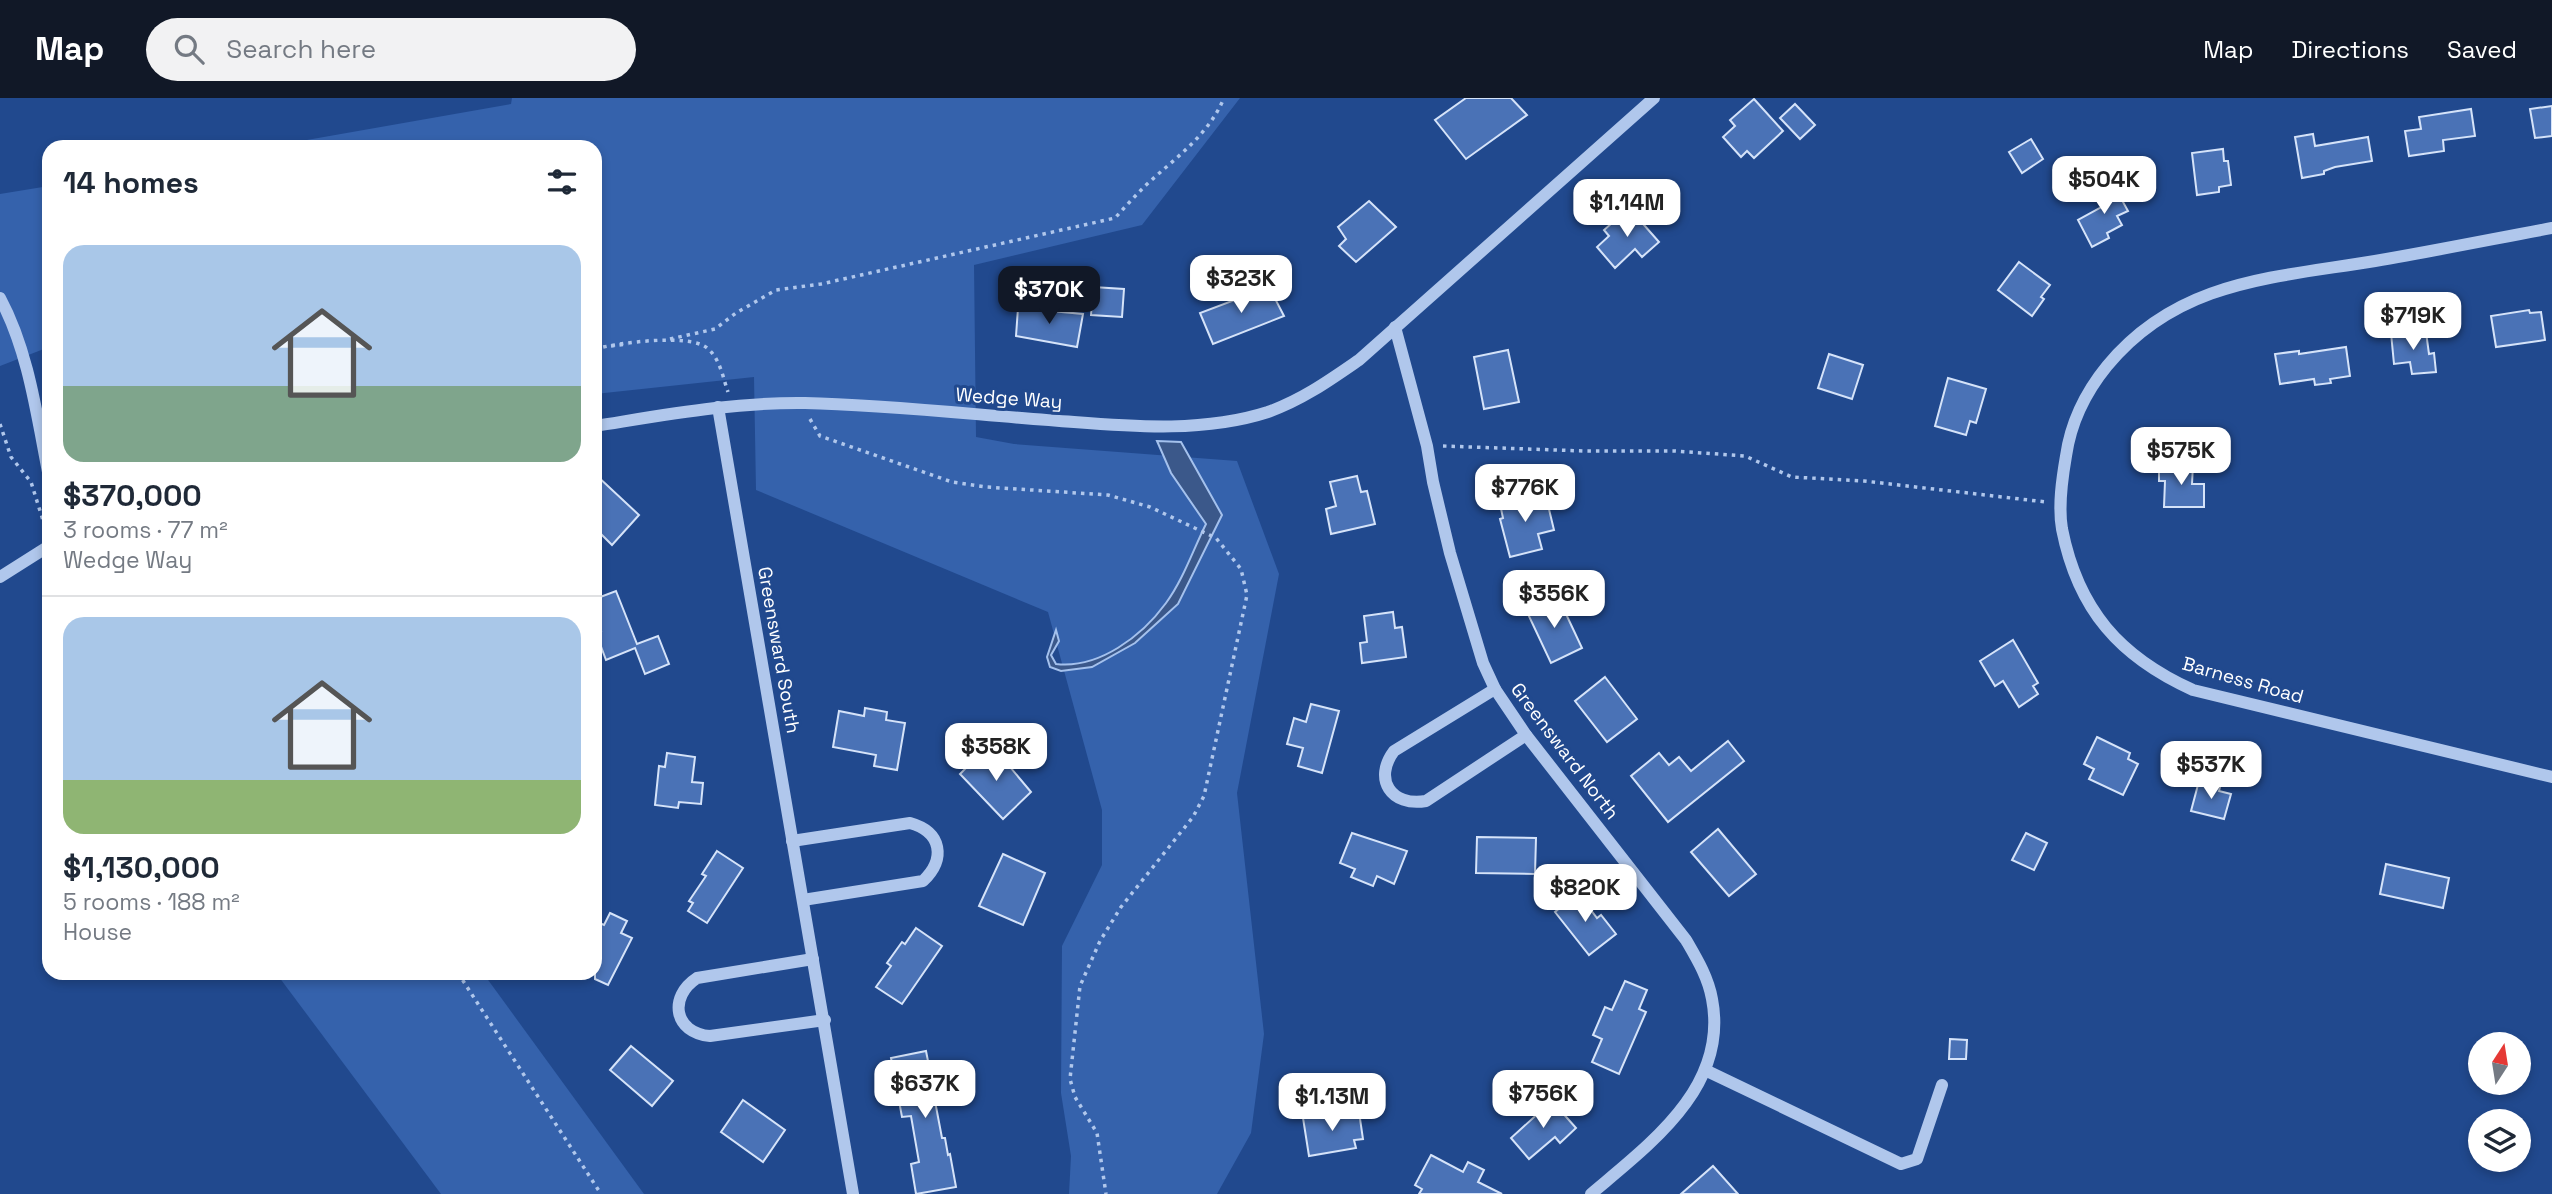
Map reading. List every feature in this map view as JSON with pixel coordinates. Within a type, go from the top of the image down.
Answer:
[{"type":"street","points":[[1395,327],[1654,98]]},
{"type":"street","name":"Barness Road","points":[[2552,228],[2238,285],[2171,310],[2122,348],[2083,400],[2068,441],[2061,503],[2064,538],[2088,601],[2120,644],[2165,677],[2193,690],[2552,777]]},
{"type":"street","points":[[0,298],[7,310],[28,373],[42,442]]},
{"type":"street","name":"Wedge Way","points":[[602,425],[719,407],[807,403],[1125,426],[1199,424],[1253,416],[1293,401],[1359,359],[1395,327]]},
{"type":"street","name":"Greensward North","points":[[1395,327],[1427,446],[1450,553],[1483,663],[1494,689],[1526,735],[1686,940],[1703,969],[1712,998],[1712,1050],[1692,1096],[1671,1124],[1598,1192]]},
{"type":"street","name":"Greensward South","points":[[719,407],[813,959]]},
{"type":"street","points":[[0,577],[42,550]]},
{"type":"street","points":[[1494,689],[1394,751],[1387,760],[1384,772],[1386,784],[1402,801],[1426,801],[1526,735]]},
{"type":"street","points":[[792,841],[910,822],[922,826],[932,834],[938,847],[938,860],[933,871],[923,881],[803,900]]},
{"type":"street","points":[[824,1020],[710,1036],[700,1035],[688,1028],[681,1019],[678,1008],[680,994],[697,978],[813,959],[824,1020],[853,1194]]},
{"type":"street","points":[[1705,1070],[1900,1164],[1917,1159],[1942,1085]]},
{"type":"path","points":[[662,340],[715,329],[736,313],[776,290],[821,285],[1115,218],[1210,126],[1224,98]]},
{"type":"path","points":[[602,346],[620,342],[690,341],[707,348],[719,364],[729,394]]},
{"type":"path","points":[[807,403],[809,416],[820,436],[952,482],[986,487],[1108,495],[1150,507],[1216,538],[1241,569],[1247,595],[1204,796],[1193,817],[1121,907],[1100,941],[1080,986],[1070,1079],[1076,1097],[1097,1133],[1106,1194]]},
{"type":"path","points":[[0,424],[11,457],[32,482],[42,517]]},
{"type":"path","points":[[1427,446],[1675,451],[1745,456],[1792,477],[1864,481],[2061,503]]},
{"type":"path","points":[[463,980],[601,1194]]},
{"type":"shaded area","points":[[512,98],[1240,98],[1142,225],[974,265],[976,437],[1014,444],[1237,461],[1279,574],[1237,793],[1264,1034],[1251,1133],[1217,1194],[1069,1194],[1071,1156],[1061,1093],[1062,946],[1102,865],[1102,810],[1048,612],[756,490],[754,377],[602,393],[602,140],[307,140],[511,104]]},
{"type":"shaded area","points":[[42,187],[42,350],[0,366],[0,194]]},
{"type":"shaded area","points":[[1157,441],[1181,442],[1222,515],[1178,604],[1135,643],[1092,667],[1061,671],[1050,667],[1047,657],[1056,630],[1059,641],[1051,655],[1056,664],[1072,664],[1103,656],[1145,627],[1172,594],[1187,565],[1206,524],[1171,473]]},
{"type":"shaded area","points":[[281,980],[488,980],[644,1194],[441,1194]]},
{"type":"building","points":[[1466,98],[1511,98],[1527,115],[1466,159],[1435,120]]},
{"type":"building","points":[[1754,99],[1783,131],[1754,158],[1747,151],[1741,157],[1723,137],[1735,126],[1730,120]]},
{"type":"building","points":[[1795,104],[1815,125],[1800,139],[1780,118]]},
{"type":"building","points":[[2552,106],[2552,136],[2535,138],[2530,109]]},
{"type":"building","points":[[2471,109],[2475,136],[2443,140],[2444,151],[2409,156],[2405,131],[2421,129],[2419,117]]},
{"type":"building","points":[[2313,134],[2315,146],[2368,137],[2372,161],[2335,167],[2324,171],[2324,174],[2302,178],[2295,137]]},
{"type":"building","points":[[2031,139],[2043,159],[2022,173],[2009,152]]},
{"type":"building","points":[[2223,149],[2224,161],[2228,161],[2231,185],[2219,187],[2219,192],[2197,195],[2192,153]]},
{"type":"building","points":[[2112,182],[2128,211],[2117,216],[2122,225],[2107,233],[2109,238],[2092,247],[2078,220],[2105,205],[2097,190]]},
{"type":"building","points":[[1369,201],[1396,227],[1356,262],[1339,246],[1346,239],[1338,227]]},
{"type":"building","points":[[1629,208],[1659,242],[1642,257],[1635,249],[1615,268],[1597,247],[1609,236],[1604,230]]},
{"type":"building","points":[[2019,262],[2050,285],[2032,316],[1998,290]]},
{"type":"building","points":[[1093,287],[1124,289],[1122,317],[1091,315]]},
{"type":"building","points":[[1269,287],[1284,316],[1213,344],[1200,313]]},
{"type":"building","points":[[1018,308],[1083,314],[1077,347],[1016,336]]},
{"type":"building","points":[[2529,310],[2530,313],[2541,312],[2545,340],[2496,347],[2491,316]]},
{"type":"building","points":[[2413,331],[2413,334],[2426,332],[2429,354],[2434,353],[2436,372],[2412,374],[2410,362],[2394,364],[2391,333]]},
{"type":"building","points":[[2346,347],[2350,376],[2315,385],[2314,379],[2280,384],[2275,354],[2299,351],[2299,354]]},
{"type":"building","points":[[1508,350],[1519,402],[1484,409],[1474,357]]},
{"type":"building","points":[[1829,354],[1863,365],[1852,399],[1818,388]]},
{"type":"building","points":[[1948,378],[1986,389],[1976,423],[1970,421],[1966,435],[1935,426]]},
{"type":"building","points":[[2159,464],[2193,465],[2192,484],[2204,484],[2204,507],[2164,507],[2165,481],[2159,481]]},
{"type":"building","points":[[1357,476],[1361,492],[1367,491],[1375,524],[1331,534],[1326,509],[1336,506],[1330,482]]},
{"type":"building","points":[[602,481],[639,515],[612,545],[602,535]]},
{"type":"building","points":[[1541,494],[1543,502],[1547,501],[1554,530],[1538,534],[1542,549],[1510,557],[1500,519],[1503,518],[1500,504]]},
{"type":"building","points":[[616,591],[637,644],[658,636],[669,664],[645,674],[635,648],[606,660],[602,649],[602,596]]},
{"type":"building","points":[[1558,597],[1582,648],[1551,663],[1527,612]]},
{"type":"building","points":[[1393,612],[1395,628],[1402,627],[1406,657],[1362,663],[1360,643],[1367,642],[1364,616]]},
{"type":"building","points":[[2013,640],[2038,683],[2033,686],[2038,694],[2019,707],[2003,681],[1995,686],[1980,661]]},
{"type":"building","points":[[1605,677],[1637,719],[1607,742],[1575,701]]},
{"type":"building","points":[[1311,704],[1339,711],[1322,773],[1298,766],[1303,748],[1287,744],[1294,718],[1306,722]]},
{"type":"building","points":[[865,708],[887,712],[886,720],[905,723],[897,770],[874,766],[876,755],[833,747],[839,711],[864,716]]},
{"type":"building","points":[[2097,737],[2130,753],[2128,759],[2138,764],[2123,795],[2089,779],[2094,769],[2084,764]]},
{"type":"building","points":[[1728,741],[1744,761],[1668,822],[1631,776],[1659,753],[1669,765],[1679,757],[1691,771]]},
{"type":"building","points":[[995,749],[1031,792],[1003,819],[960,774],[977,757],[981,761]]},
{"type":"building","points":[[667,753],[695,757],[692,782],[703,783],[701,804],[679,802],[678,808],[655,805],[659,766],[665,767]]},
{"type":"building","points":[[2199,781],[2220,787],[2219,791],[2231,794],[2224,819],[2191,811]]},
{"type":"building","points":[[1718,829],[1756,874],[1729,896],[1691,852]]},
{"type":"building","points":[[1352,833],[1407,851],[1394,884],[1377,876],[1373,886],[1351,877],[1355,869],[1340,863]]},
{"type":"building","points":[[2026,833],[2047,843],[2034,870],[2012,860]]},
{"type":"building","points":[[1477,837],[1536,838],[1535,874],[1476,873]]},
{"type":"building","points":[[717,851],[743,868],[707,923],[688,911],[693,903],[689,901],[706,876],[702,874]]},
{"type":"building","points":[[1003,854],[1045,873],[1023,925],[979,906]]},
{"type":"building","points":[[2386,864],[2449,878],[2443,908],[2380,894]]},
{"type":"building","points":[[1578,893],[1597,918],[1601,915],[1616,934],[1589,955],[1555,912]]},
{"type":"building","points":[[610,913],[627,921],[621,933],[632,938],[608,985],[597,980],[602,980],[602,924],[604,925]]},
{"type":"building","points":[[916,928],[942,946],[902,1004],[876,987],[891,966],[887,963]]},
{"type":"building","points":[[1625,981],[1647,990],[1639,1009],[1646,1012],[1619,1074],[1592,1062],[1602,1039],[1593,1035],[1605,1007],[1612,1010]]},
{"type":"building","points":[[1950,1039],[1967,1040],[1966,1059],[1949,1059]]},
{"type":"building","points":[[631,1046],[673,1081],[652,1106],[610,1070]]},
{"type":"building","points":[[926,1051],[930,1071],[945,1068],[950,1093],[934,1096],[956,1187],[916,1194],[911,1164],[919,1162],[911,1116],[902,1117],[891,1058]]},
{"type":"building","points":[[743,1100],[785,1130],[763,1162],[721,1132]]},
{"type":"building","points":[[1552,1101],[1576,1128],[1560,1143],[1555,1137],[1529,1159],[1511,1138]]},
{"type":"building","points":[[1359,1112],[1363,1139],[1354,1140],[1356,1148],[1309,1156],[1303,1118]]},
{"type":"building","points":[[1431,1155],[1463,1172],[1468,1162],[1484,1170],[1478,1182],[1502,1194],[1419,1194],[1422,1189],[1415,1185]]},
{"type":"building","points":[[1713,1166],[1738,1194],[1681,1194]]}]
